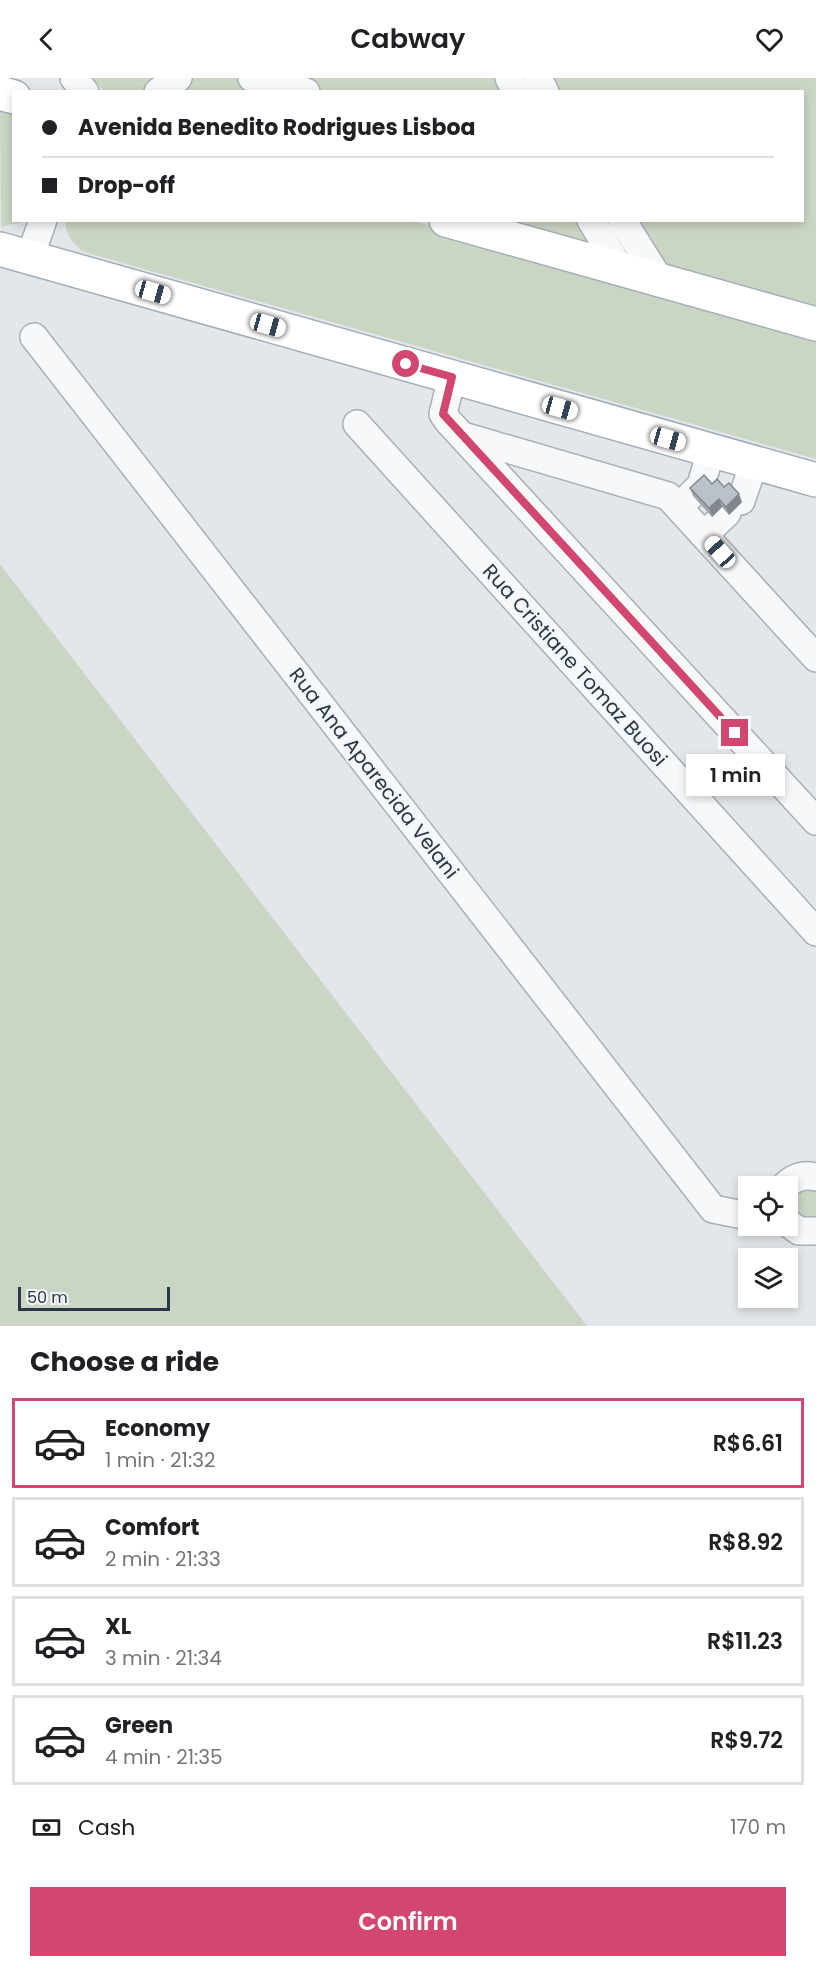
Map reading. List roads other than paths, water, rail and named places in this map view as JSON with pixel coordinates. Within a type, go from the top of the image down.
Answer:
[{"type":"main road","points":[[460,222],[488,226],[620,269],[816,324]]},
{"type":"main road","points":[[15,253],[449,391],[731,456],[816,480]]},
{"type":"street","points":[[74,78],[83,90]]},
{"type":"street","points":[[161,90],[178,78]]},
{"type":"street","points":[[252,78],[298,90]]},
{"type":"street","points":[[15,253],[41,222]]},
{"type":"street","points":[[592,222],[620,269]]},
{"type":"street","points":[[623,222],[659,279]]},
{"type":"street","name":"Rua Ana Aparecida Velani","points":[[34,337],[713,1209]]},
{"type":"street","points":[[449,391],[443,414],[463,436],[498,459],[816,821]]},
{"type":"street","name":"Rua Cristiane Tomaz Buosi","points":[[357,424],[816,932]]},
{"type":"street","points":[[731,456],[701,485],[706,508],[816,658]]},
{"type":"street","points":[[706,508],[731,456]]},
{"type":"street","points":[[498,459],[668,496],[706,508]]},
{"type":"street","points":[[713,1209],[738,1205]]},
{"type":"street","points":[[713,1209],[738,1214]]}]
